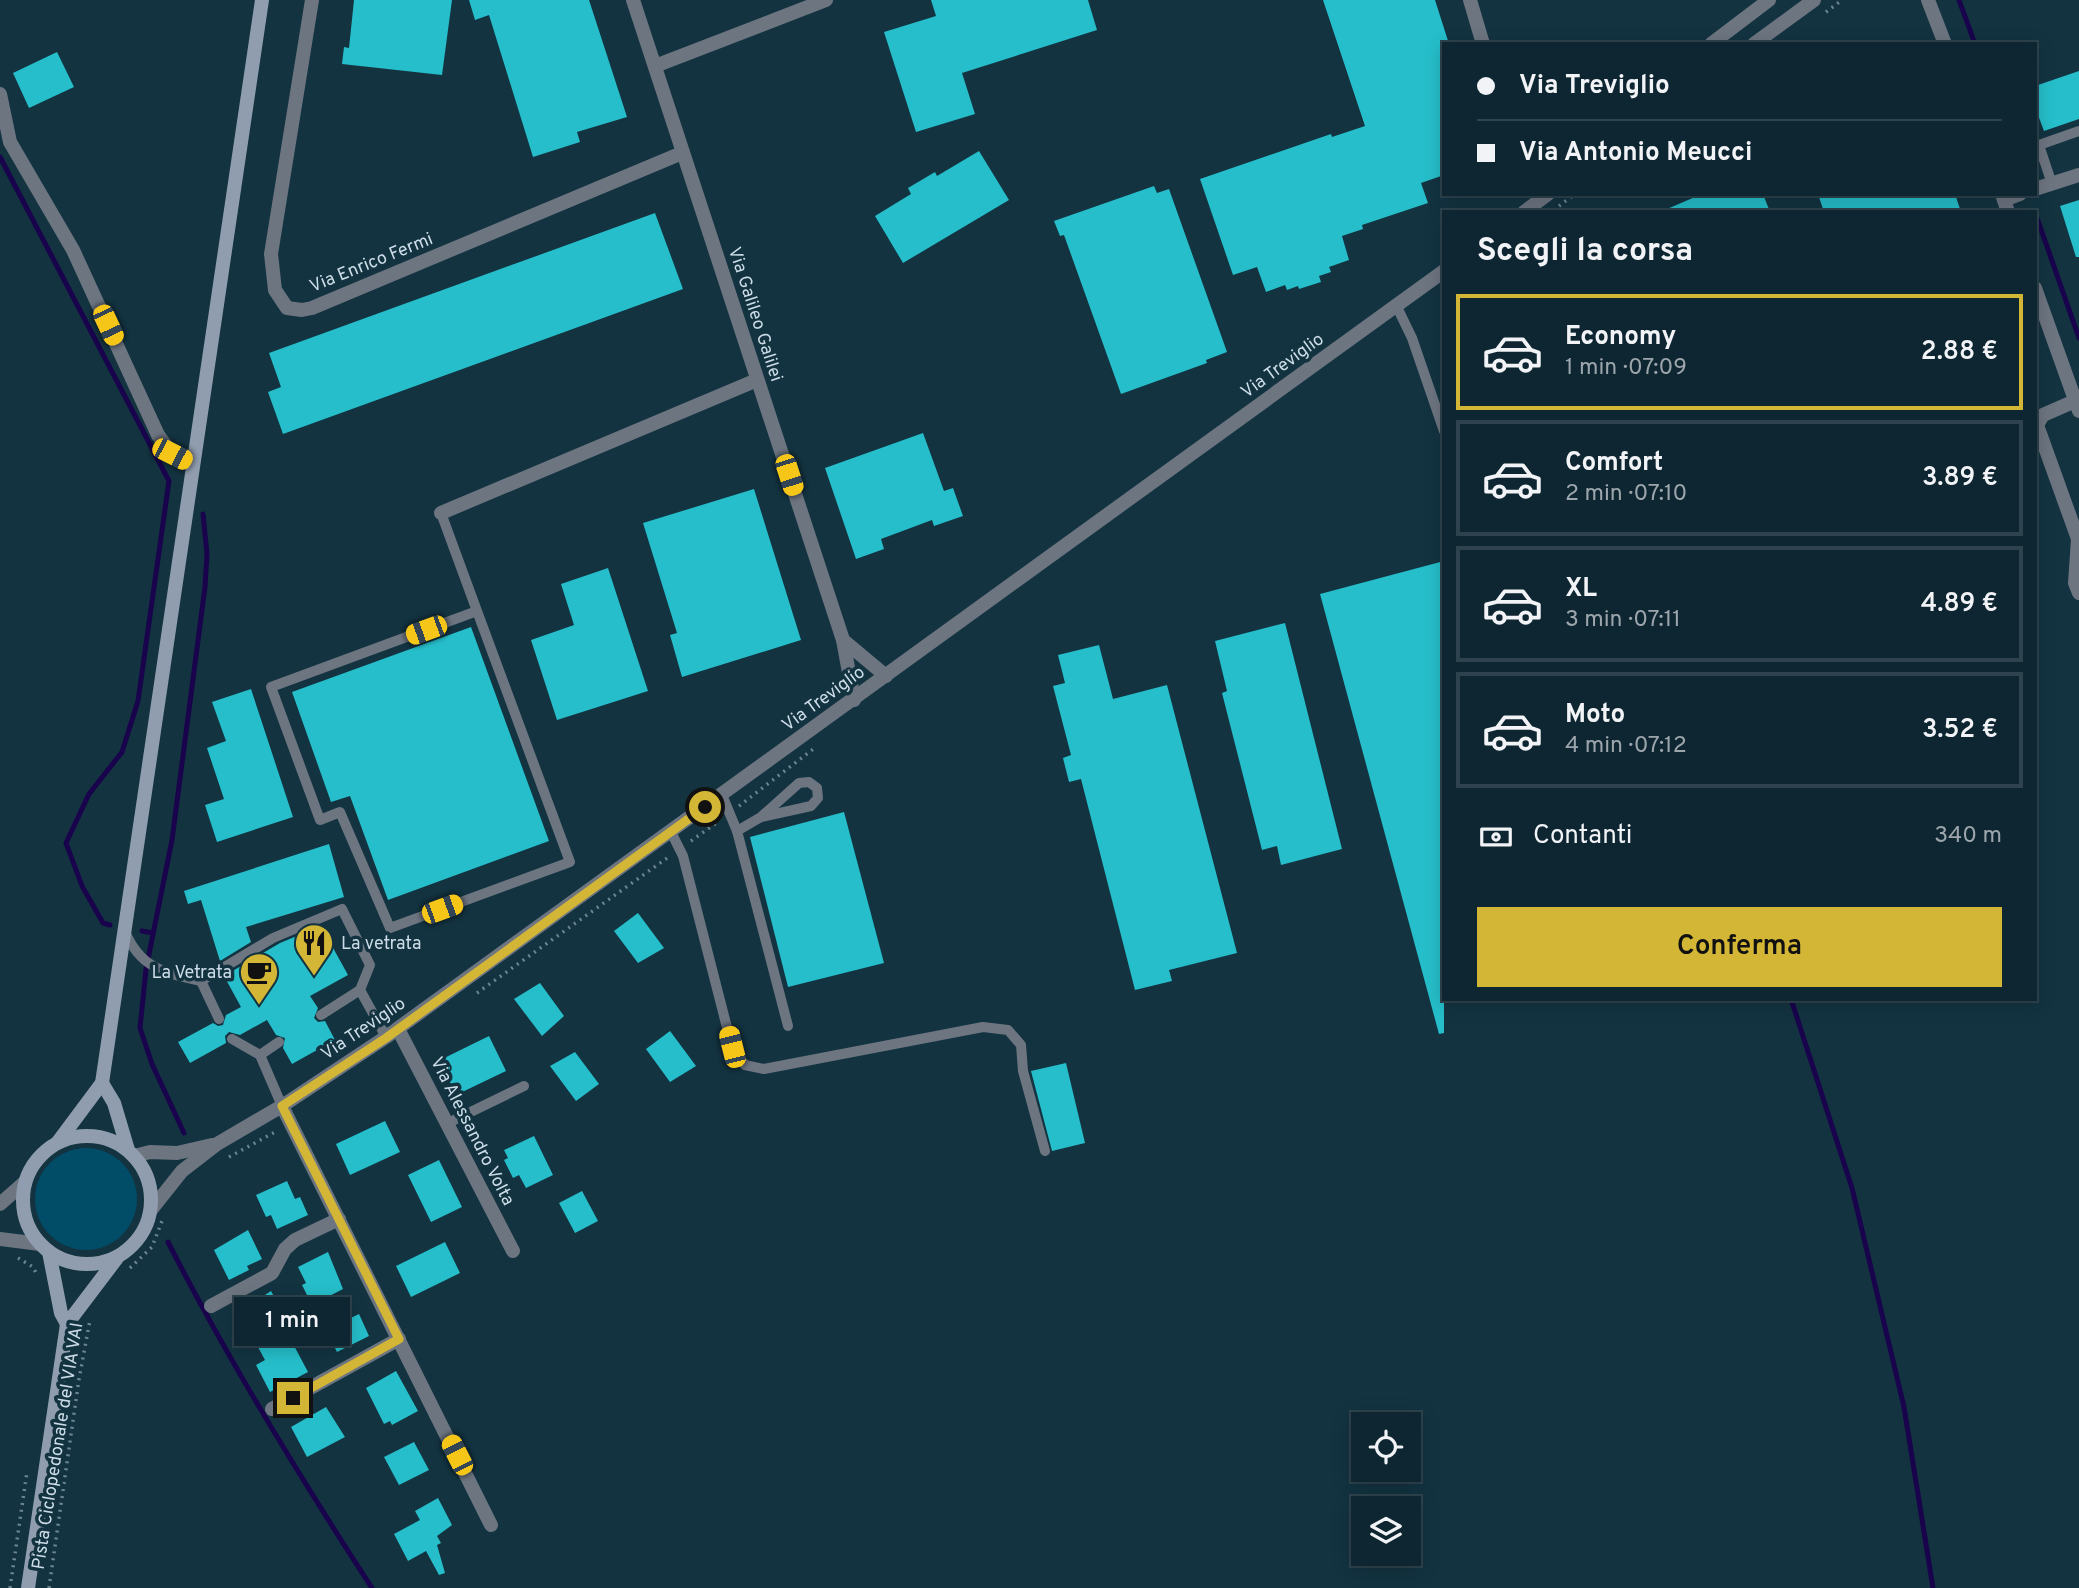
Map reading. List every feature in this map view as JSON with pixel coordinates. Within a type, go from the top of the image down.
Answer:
[{"type":"main road","points":[[58,1142],[102,1083],[262,0]]},
{"type":"main road","points":[[28,1588],[67,1324],[118,1257],[134,1245],[157,1214],[149,1181],[131,1153],[114,1103],[102,1083]]},
{"type":"main road","points":[[118,1257],[83,1265],[65,1261],[44,1248],[27,1226],[22,1204],[25,1182],[32,1166],[58,1142],[72,1137],[101,1137],[131,1153]]},
{"type":"main road","points":[[44,1248],[61,1313],[67,1324]]},
{"type":"street","name":"Via Enrico Fermi","points":[[312,0],[271,254],[275,290],[286,307],[302,310],[312,308],[682,153]]},
{"type":"street","name":"Via Galileo Galilei","points":[[633,0],[843,640],[853,700]]},
{"type":"street","points":[[655,66],[826,0]]},
{"type":"street","points":[[1470,0],[1482,42]]},
{"type":"street","points":[[1714,42],[1769,0]]},
{"type":"street","points":[[1757,42],[1814,0]]},
{"type":"street","points":[[1928,0],[1944,42]]},
{"type":"street","points":[[0,94],[10,142],[73,250],[158,435],[172,454],[192,464]]},
{"type":"street","points":[[2037,188],[2079,175]]},
{"type":"street","points":[[1527,210],[1545,196]]},
{"type":"street","name":"Via Treviglio","points":[[157,1214],[182,1171],[217,1144],[282,1106],[392,1033],[1442,272]]},
{"type":"street","points":[[2037,294],[2077,406],[2042,415],[2037,425],[2078,539],[2075,583],[2079,593]]},
{"type":"street","points":[[441,513],[757,380]]},
{"type":"street","points":[[843,640],[886,676]]},
{"type":"street","name":"Via Alessandro Volta","points":[[392,1033],[448,1124],[513,1251]]},
{"type":"street","points":[[282,1106],[491,1525]]},
{"type":"street","name":"Via Treviglio","points":[[131,1153],[177,1153],[217,1144]]},
{"type":"street","points":[[0,1204],[25,1182]]},
{"type":"street","points":[[211,1306],[272,1273],[285,1250],[295,1240],[339,1219]]},
{"type":"street","points":[[0,1239],[44,1248]]},
{"type":"street","points":[[272,1409],[399,1339]]},
{"type":"lane","points":[[2052,184],[2039,145],[2079,131]]},
{"type":"lane","points":[[1396,305],[1412,338],[1442,425]]},
{"type":"lane","points":[[441,513],[570,862],[390,928],[340,812],[320,820],[271,687],[477,611]]},
{"type":"lane","points":[[737,831],[761,817],[799,783],[809,782],[817,788],[818,798],[811,806],[761,817]]},
{"type":"lane","points":[[722,794],[737,831],[788,1026]]},
{"type":"lane","points":[[671,832],[682,856],[732,1047],[745,1065],[764,1069],[983,1027],[1008,1030],[1021,1045],[1023,1071],[1045,1151]]},
{"type":"lane","points":[[125,931],[132,947],[140,956],[161,971],[201,981],[273,938],[342,909],[370,965],[360,990],[321,1015]]},
{"type":"lane","points":[[201,981],[219,1019]]},
{"type":"lane","points":[[360,990],[392,1033]]},
{"type":"lane","points":[[232,1039],[260,1055],[282,1106]]},
{"type":"lane","points":[[260,1055],[279,1042]]},
{"type":"lane","points":[[448,1124],[524,1086]]},
{"type":"path","points":[[1555,210],[1572,196]]},
{"type":"path","points":[[221,1161],[267,1139]]},
{"type":"path","points":[[125,1272],[152,1247],[157,1214]]},
{"type":"path","points":[[14,1256],[33,1267],[39,1277]]},
{"type":"path","name":"Pista Ciclopedonale del VIA VAI","points":[[49,1588],[81,1366],[93,1310]]},
{"type":"path","points":[[10,1588],[28,1467]]},
{"type":"shaded area","points":[[86,1148],[105,1152],[122,1163],[133,1180],[137,1199],[133,1218],[122,1235],[105,1246],[86,1250],[67,1246],[50,1235],[39,1218],[35,1199],[39,1180],[50,1163],[67,1152]]},
{"type":"building","points":[[354,0],[452,0],[442,75],[342,64],[344,47],[349,48]]},
{"type":"building","points":[[469,0],[589,0],[627,117],[577,132],[580,142],[533,157],[489,15],[475,20]]},
{"type":"building","points":[[931,0],[1088,0],[1097,30],[962,73],[975,114],[916,132],[884,32],[936,16]]},
{"type":"building","points":[[1323,0],[1435,0],[1448,42],[1442,42],[1442,176],[1421,183],[1428,203],[1362,225],[1363,229],[1342,236],[1349,260],[1329,267],[1331,272],[1319,276],[1321,282],[1287,290],[1285,285],[1266,292],[1257,267],[1233,275],[1200,179],[1331,134],[1332,137],[1365,126]]},
{"type":"building","points":[[57,52],[74,87],[29,108],[13,73]]},
{"type":"building","points":[[2079,71],[2079,119],[2044,131],[2037,112],[2037,85]]},
{"type":"building","points":[[979,151],[1009,200],[903,263],[875,216],[911,194],[908,188],[935,172],[937,176]]},
{"type":"building","points":[[1154,186],[1157,193],[1169,189],[1227,352],[1206,360],[1207,363],[1121,394],[1064,235],[1060,236],[1054,221]]},
{"type":"building","points":[[1697,196],[1764,196],[1769,210],[1665,210]]},
{"type":"building","points":[[1819,196],[1956,196],[1960,210],[1823,210]]},
{"type":"building","points":[[2079,200],[2079,257],[2076,257],[2060,206]]},
{"type":"building","points":[[655,213],[683,289],[283,434],[268,392],[281,387],[269,353]]},
{"type":"building","points":[[923,433],[944,491],[953,488],[963,516],[934,526],[932,520],[881,539],[884,549],[856,559],[825,468]]},
{"type":"building","points":[[754,489],[801,640],[682,677],[670,635],[677,633],[643,523]]},
{"type":"building","points":[[1442,562],[1444,1033],[1439,1034],[1320,594]]},
{"type":"building","points":[[608,568],[648,691],[557,720],[531,640],[574,625],[561,584]]},
{"type":"building","points":[[1285,623],[1342,849],[1281,865],[1277,846],[1262,850],[1222,693],[1227,691],[1215,641]]},
{"type":"building","points":[[471,627],[549,841],[388,900],[350,796],[331,802],[292,692]]},
{"type":"building","points":[[1099,645],[1113,699],[1167,685],[1237,953],[1169,970],[1172,981],[1135,990],[1081,779],[1069,782],[1063,758],[1071,755],[1053,686],[1065,683],[1058,655]]},
{"type":"building","points":[[251,689],[293,817],[217,842],[205,805],[224,799],[207,748],[226,741],[212,702]]},
{"type":"building","points":[[844,812],[884,963],[788,987],[750,837]]},
{"type":"building","points":[[329,844],[344,897],[246,927],[251,942],[220,961],[201,900],[188,904],[184,891]]},
{"type":"building","points":[[638,913],[664,948],[638,963],[614,931]]},
{"type":"building","points":[[321,926],[348,975],[310,996],[318,1008],[314,1018],[318,1022],[325,1021],[335,1040],[292,1064],[283,1048],[285,1038],[276,1035],[267,1020],[240,1035],[229,1032],[225,1036],[226,1043],[190,1063],[178,1042],[213,1023],[223,1025],[226,1015],[241,1007],[224,976],[280,943]]},
{"type":"building","points":[[540,983],[564,1016],[542,1036],[514,999]]},
{"type":"building","points":[[670,1031],[696,1066],[670,1082],[646,1049]]},
{"type":"building","points":[[489,1036],[506,1071],[456,1095],[449,1080],[444,1082],[434,1063]]},
{"type":"building","points":[[575,1052],[599,1084],[576,1101],[550,1066]]},
{"type":"building","points":[[1066,1063],[1085,1143],[1052,1151],[1031,1071]]},
{"type":"building","points":[[385,1121],[400,1152],[350,1175],[336,1144]]},
{"type":"building","points":[[534,1136],[553,1175],[526,1188],[519,1175],[513,1178],[504,1160],[508,1158],[504,1150]]},
{"type":"building","points":[[439,1160],[462,1207],[431,1222],[408,1175]]},
{"type":"building","points":[[287,1181],[295,1199],[300,1197],[308,1215],[277,1229],[271,1215],[266,1217],[256,1195]]},
{"type":"building","points":[[582,1191],[598,1221],[575,1233],[559,1203]]},
{"type":"building","points":[[248,1230],[262,1259],[247,1266],[249,1270],[229,1280],[214,1250]]},
{"type":"building","points":[[445,1242],[460,1273],[411,1297],[396,1266]]},
{"type":"building","points":[[328,1252],[343,1289],[312,1305],[302,1285],[306,1283],[298,1267]]},
{"type":"building","points":[[271,1291],[287,1320],[282,1323],[308,1372],[270,1392],[256,1365],[265,1360],[239,1312]]},
{"type":"building","points":[[359,1314],[369,1336],[337,1352],[326,1330]]},
{"type":"building","points":[[396,1371],[418,1411],[392,1425],[390,1421],[384,1424],[366,1388]]},
{"type":"building","points":[[326,1407],[345,1437],[307,1457],[291,1427]]},
{"type":"building","points":[[414,1442],[429,1470],[399,1485],[384,1457]]},
{"type":"building","points":[[438,1498],[452,1525],[437,1536],[441,1543],[437,1545],[445,1573],[439,1575],[426,1551],[408,1561],[394,1534],[420,1520],[415,1511]]},
{"type":"waterway","points":[[1959,0],[1974,42]]},
{"type":"waterway","points":[[0,157],[169,481],[138,701],[122,752],[89,794],[66,843],[82,886],[103,923],[110,925]]},
{"type":"waterway","points":[[2037,218],[2079,338]]},
{"type":"waterway","points":[[184,1133],[152,1064],[140,1028],[146,969],[172,840],[205,587],[207,554],[203,514]]},
{"type":"waterway","points":[[142,931],[153,933]]},
{"type":"waterway","points":[[1792,1001],[1852,1188],[1904,1407],[1933,1588]]},
{"type":"waterway","points":[[168,1242],[215,1331],[266,1418],[372,1588]]},
{"type":"place","name":"La vetrata","points":[[314,977]]},
{"type":"place","name":"La Vetrata","points":[[259,1006]]},
{"type":"route","points":[[293,1398],[399,1339],[282,1106],[386,1038],[705,807]]}]
